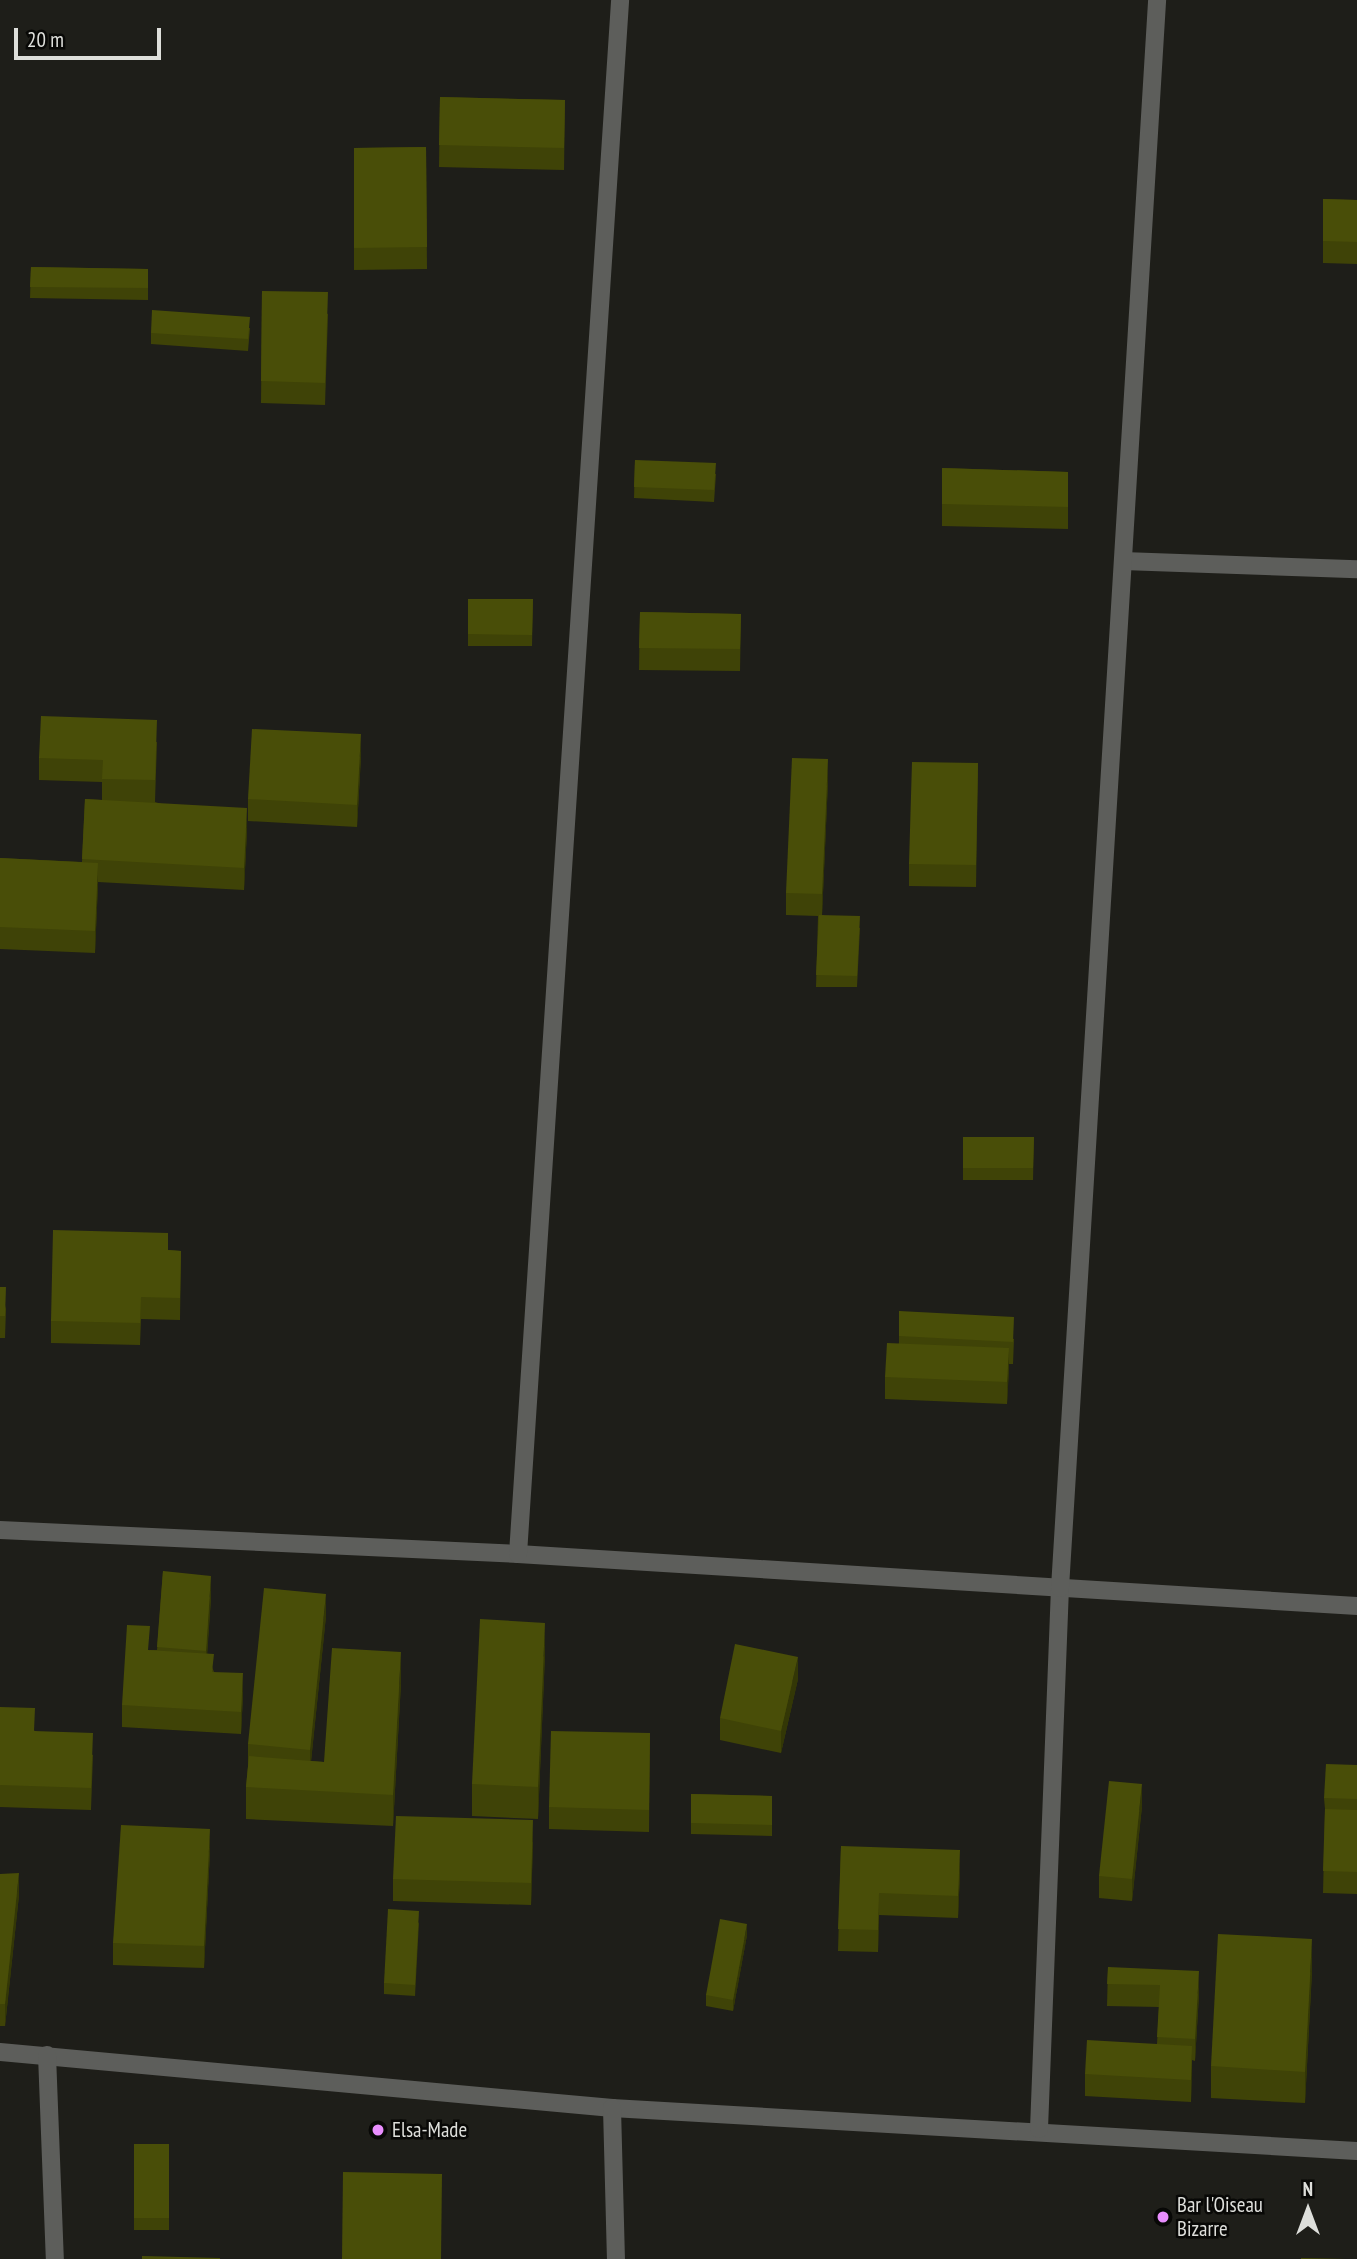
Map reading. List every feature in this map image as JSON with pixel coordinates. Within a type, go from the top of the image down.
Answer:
[{"type":"street","points":[[518,1554],[620,0]]},
{"type":"street","points":[[1039,2129],[1060,1588],[1157,0]]},
{"type":"street","points":[[1123,561],[1357,569]]},
{"type":"street","points":[[0,1530],[518,1554],[1357,1606]]},
{"type":"street","points":[[0,2052],[612,2108],[1039,2129],[1357,2151]]},
{"type":"street","points":[[47,2055],[55,2259]]},
{"type":"street","points":[[612,2108],[616,2259]]},
{"type":"building","points":[[440,97],[565,100],[564,148],[439,145]]},
{"type":"building","points":[[426,147],[427,247],[354,248],[354,148]]},
{"type":"building","points":[[1323,199],[1357,200],[1357,242],[1323,241]]},
{"type":"building","points":[[31,267],[148,269],[148,288],[30,287]]},
{"type":"building","points":[[262,291],[328,292],[325,383],[261,381]]},
{"type":"building","points":[[152,310],[250,317],[248,339],[151,333]]},
{"type":"building","points":[[635,460],[716,463],[714,490],[634,487]]},
{"type":"building","points":[[942,468],[1068,472],[1068,507],[942,504]]},
{"type":"building","points":[[468,599],[533,599],[532,635],[468,634]]},
{"type":"building","points":[[640,612],[741,614],[740,649],[639,648]]},
{"type":"building","points":[[41,716],[157,720],[155,780],[102,779],[103,760],[39,758]]},
{"type":"building","points":[[252,729],[361,734],[357,805],[248,799]]},
{"type":"building","points":[[792,758],[828,759],[822,894],[786,893]]},
{"type":"building","points":[[912,762],[978,763],[976,865],[909,864]]},
{"type":"building","points":[[85,799],[247,808],[244,868],[82,859]]},
{"type":"building","points":[[0,858],[98,863],[95,931],[0,927]]},
{"type":"building","points":[[819,915],[860,916],[857,976],[816,975]]},
{"type":"building","points":[[963,1137],[1034,1137],[1033,1168],[963,1168]]},
{"type":"building","points":[[53,1230],[168,1233],[168,1250],[181,1251],[180,1298],[141,1297],[140,1323],[51,1321]]},
{"type":"building","points":[[0,1287],[6,1287],[5,1316],[0,1316]]},
{"type":"building","points":[[899,1311],[1014,1317],[1013,1342],[899,1336]]},
{"type":"building","points":[[887,1343],[1009,1348],[1007,1382],[885,1377]]},
{"type":"building","points":[[163,1571],[211,1576],[206,1651],[157,1647]]},
{"type":"building","points":[[264,1588],[326,1594],[310,1750],[248,1744]]},
{"type":"building","points":[[480,1619],[545,1623],[538,1787],[472,1784]]},
{"type":"building","points":[[127,1625],[150,1626],[148,1650],[214,1654],[212,1672],[243,1673],[241,1712],[122,1705]]},
{"type":"building","points":[[735,1644],[798,1657],[781,1731],[720,1718]]},
{"type":"building","points":[[332,1648],[401,1652],[393,1795],[246,1787],[249,1756],[324,1762]]},
{"type":"building","points":[[0,1707],[35,1708],[34,1731],[93,1733],[91,1788],[0,1785]]},
{"type":"building","points":[[551,1731],[650,1733],[649,1810],[549,1807]]},
{"type":"building","points":[[1326,1764],[1357,1765],[1357,1799],[1324,1798]]},
{"type":"building","points":[[1109,1781],[1142,1784],[1132,1879],[1099,1876]]},
{"type":"building","points":[[691,1794],[772,1796],[772,1825],[691,1823]]},
{"type":"building","points":[[1325,1809],[1357,1810],[1357,1872],[1323,1871]]},
{"type":"building","points":[[396,1816],[533,1820],[531,1883],[393,1879]]},
{"type":"building","points":[[121,1825],[210,1829],[204,1946],[113,1943]]},
{"type":"building","points":[[841,1846],[960,1850],[958,1896],[879,1893],[878,1930],[838,1929]]},
{"type":"building","points":[[19,1873],[5,2004],[0,2004],[0,1874]]},
{"type":"building","points":[[388,1909],[419,1911],[415,1985],[384,1983]]},
{"type":"building","points":[[720,1919],[747,1924],[733,2000],[706,1995]]},
{"type":"building","points":[[1218,1934],[1312,1939],[1305,2072],[1211,2066]]},
{"type":"building","points":[[1108,1967],[1199,1971],[1195,2039],[1157,2037],[1160,1985],[1107,1984]]},
{"type":"building","points":[[1087,2040],[1192,2046],[1191,2080],[1085,2074]]},
{"type":"building","points":[[134,2144],[169,2144],[169,2218],[134,2218]]},
{"type":"building","points":[[343,2172],[442,2174],[441,2259],[342,2259]]},
{"type":"building","points":[[142,2256],[220,2258],[220,2259],[142,2259]]},
{"type":"place","name":"Elsa-Made","points":[[378,2130]]},
{"type":"place","name":"Bar l'Oiseau Bizarre","points":[[1163,2217]]}]
